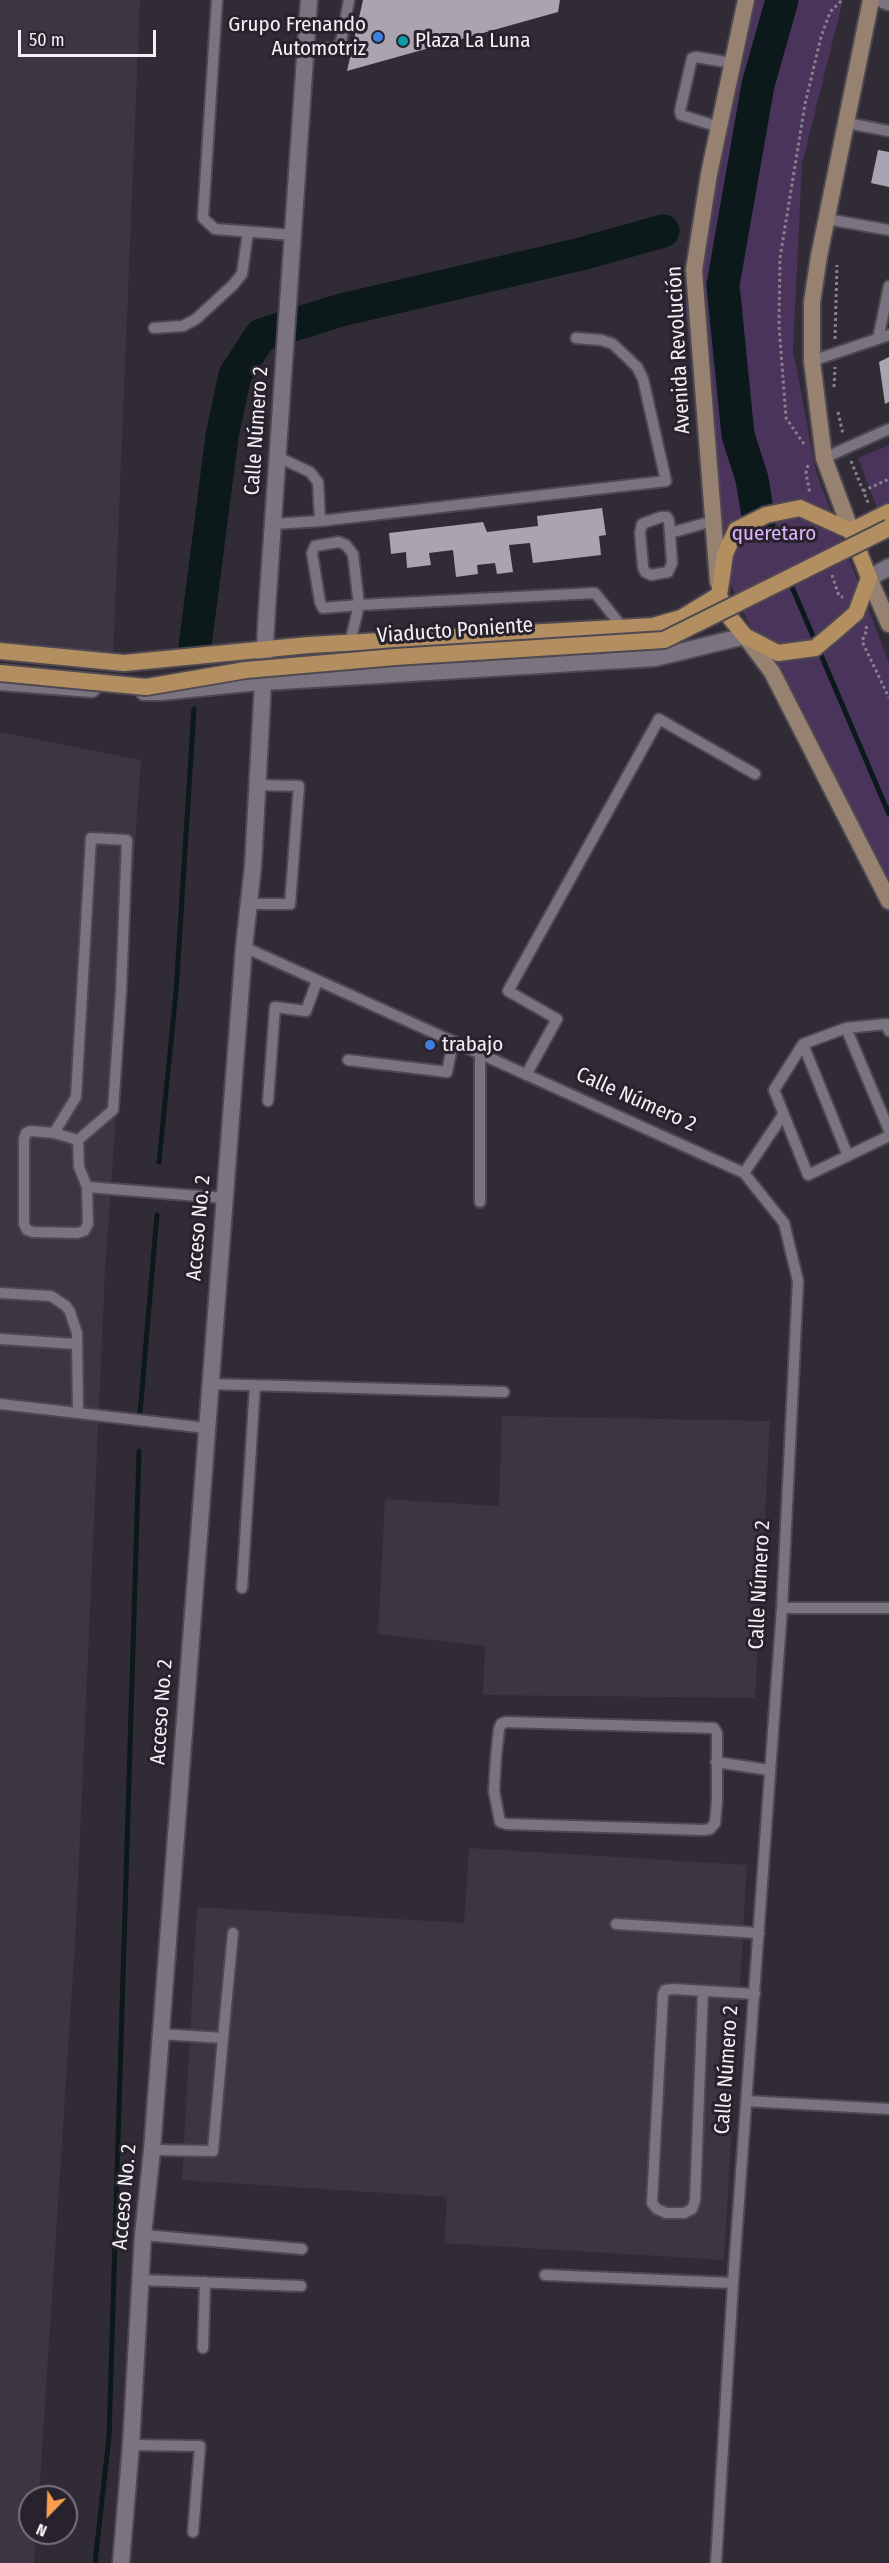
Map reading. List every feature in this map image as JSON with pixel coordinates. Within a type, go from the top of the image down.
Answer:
[{"type":"main road","name":"Avenida Revolución","points":[[719,595],[694,270],[709,174],[746,0]]},
{"type":"main road","points":[[871,0],[812,302],[812,361],[825,458],[869,578],[889,624]]},
{"type":"main road","points":[[884,520],[851,531],[800,508],[766,515],[736,530],[725,554],[719,595],[726,614],[772,672],[889,901]]},
{"type":"main road","name":"Viaducto Poniente","points":[[0,673],[146,687],[246,670],[664,640],[884,520]]},
{"type":"main road","points":[[745,636],[778,653],[815,648],[856,613],[869,578]]},
{"type":"main road","points":[[0,651],[124,663],[350,643],[653,626],[681,618],[719,595]]},
{"type":"street","name":"Calle Número 2","points":[[253,866],[257,785],[255,682],[264,651],[309,0]]},
{"type":"street","points":[[883,0],[889,2]]},
{"type":"street","points":[[869,578],[889,567]]},
{"type":"street","points":[[0,682],[27,686],[161,692],[255,682],[655,658],[745,636]]},
{"type":"street","name":"Acceso No. 2","points":[[121,2563],[131,2445],[143,2235],[152,2150],[209,1384],[244,948],[253,866]]},
{"type":"lane","points":[[217,0],[203,218],[215,229],[293,235]]},
{"type":"lane","points":[[306,48],[335,48],[341,42],[349,0]]},
{"type":"lane","points":[[719,127],[681,115],[680,111],[692,58],[732,63]]},
{"type":"lane","points":[[847,123],[889,131]]},
{"type":"lane","points":[[827,219],[889,230]]},
{"type":"lane","points":[[154,328],[183,326],[196,319],[233,285],[242,274],[248,232]]},
{"type":"lane","points":[[812,361],[884,337],[889,286]]},
{"type":"lane","points":[[273,525],[666,481],[643,379],[636,366],[613,344],[601,340],[576,338]]},
{"type":"lane","points":[[825,458],[889,429]]},
{"type":"lane","points":[[278,457],[310,472],[318,482],[320,521]]},
{"type":"lane","points":[[667,517],[670,533],[672,563],[668,572],[651,575],[645,572],[640,533],[642,524],[648,520],[667,517]]},
{"type":"lane","points":[[670,533],[713,521]]},
{"type":"lane","points":[[350,643],[359,605],[353,554],[346,545],[339,542],[315,546],[312,553],[313,561],[323,608],[359,605],[595,592],[623,628]]},
{"type":"lane","points":[[526,1075],[556,1019],[508,991],[660,718],[755,774]]},
{"type":"lane","points":[[248,904],[290,904],[299,786],[257,785]]},
{"type":"lane","points":[[54,1133],[76,1097],[91,838],[127,840],[121,991],[112,1110],[78,1140]]},
{"type":"lane","name":"Calle Número 2","points":[[244,948],[744,1173],[784,1223],[798,1281],[782,1608],[733,2283],[716,2563]]},
{"type":"lane","points":[[268,1101],[274,1007],[306,1011],[316,981]]},
{"type":"lane","points":[[889,1031],[886,1024],[846,1028],[803,1044],[774,1090],[808,1174],[889,1136]]},
{"type":"lane","points":[[846,1028],[889,1130]]},
{"type":"lane","points":[[348,1060],[447,1072],[453,1042]]},
{"type":"lane","points":[[803,1044],[848,1156]]},
{"type":"lane","points":[[480,1055],[480,1202]]},
{"type":"lane","points":[[744,1173],[783,1115]]},
{"type":"lane","points":[[26,1133],[54,1133],[78,1140],[79,1167],[87,1187],[88,1224],[84,1231],[77,1233],[27,1230],[24,1224],[26,1133]]},
{"type":"lane","points":[[87,1187],[224,1198]]},
{"type":"lane","points":[[0,1293],[51,1296],[70,1312],[76,1326],[78,1413]]},
{"type":"lane","points":[[0,1339],[77,1344]]},
{"type":"lane","points":[[209,1384],[504,1392]]},
{"type":"lane","points":[[243,1588],[255,1385]]},
{"type":"lane","points":[[0,1404],[206,1428]]},
{"type":"lane","points":[[782,1608],[889,1608]]},
{"type":"lane","points":[[506,1722],[708,1726],[714,1728],[717,1733],[716,1762],[717,1801],[715,1823],[710,1829],[507,1824],[500,1822],[497,1815],[494,1791],[498,1738],[501,1724],[506,1722]]},
{"type":"lane","points":[[716,1762],[769,1770]]},
{"type":"lane","points":[[616,1924],[759,1933]]},
{"type":"lane","points":[[152,2150],[213,2151],[233,1933]]},
{"type":"lane","points":[[703,1991],[695,2201],[692,2209],[684,2213],[666,2213],[657,2209],[652,2203],[662,1998],[665,1990],[669,1989],[755,1994]]},
{"type":"lane","points":[[160,2034],[223,2038]]},
{"type":"lane","points":[[747,2101],[889,2109]]},
{"type":"lane","points":[[143,2235],[302,2249]]},
{"type":"lane","points":[[545,2275],[733,2283]]},
{"type":"lane","points":[[141,2280],[301,2286]]},
{"type":"lane","points":[[203,2348],[205,2282]]},
{"type":"lane","points":[[131,2445],[200,2446],[193,2532]]},
{"type":"path","points":[[836,396],[837,256]]},
{"type":"path","points":[[837,407],[847,447],[863,491],[884,520]]},
{"type":"path","points":[[863,491],[889,479]]},
{"type":"shaded area","points":[[0,0],[140,0],[113,658],[0,648]]},
{"type":"shaded area","points":[[0,732],[141,760],[105,1271],[76,1927],[40,2485],[18,2485],[18,2545],[35,2545],[34,2563],[0,2563]]},
{"type":"shaded area","points":[[502,1416],[770,1421],[755,1698],[483,1695],[485,1646],[378,1634],[385,1499],[499,1506]]},
{"type":"shaded area","points":[[469,1848],[747,1865],[724,2260],[444,2243],[447,2197],[182,2180],[197,1907],[464,1923]]},
{"type":"green space","name":"queretaro","points":[[739,0],[843,0],[802,164],[793,350],[816,472],[889,663],[889,915],[715,552],[685,308]]},
{"type":"green space","points":[[889,445],[889,539],[858,458]]},
{"type":"building","name":"Plaza La Luna","points":[[363,0],[560,0],[558,12],[347,71]]},
{"type":"building","points":[[878,150],[889,152],[889,187],[871,183]]},
{"type":"building","points":[[889,357],[889,402],[885,404],[879,362]]},
{"type":"building","points":[[602,508],[606,535],[599,536],[601,555],[533,563],[530,543],[509,545],[513,572],[497,574],[495,563],[477,565],[478,574],[456,577],[453,550],[429,553],[431,565],[407,568],[406,552],[391,554],[389,533],[483,522],[487,532],[538,526],[537,516]]},
{"type":"waterway","points":[[759,522],[752,479],[738,435],[723,285],[758,85],[782,0]]},
{"type":"waterway","points":[[195,646],[222,436],[235,375],[261,335],[341,310],[581,254],[663,231]]},
{"type":"waterway","points":[[792,587],[889,814]]},
{"type":"waterway","points":[[159,1162],[176,992],[194,709]]},
{"type":"waterway","points":[[140,1413],[157,1215]]},
{"type":"waterway","points":[[95,2563],[109,2437],[139,1451]]},
{"type":"place","name":"Grupo Frenando Automotriz","points":[[378,37]]},
{"type":"place","name":"Plaza La Luna","points":[[403,41]]},
{"type":"place","name":"trabajo","points":[[430,1045]]}]
